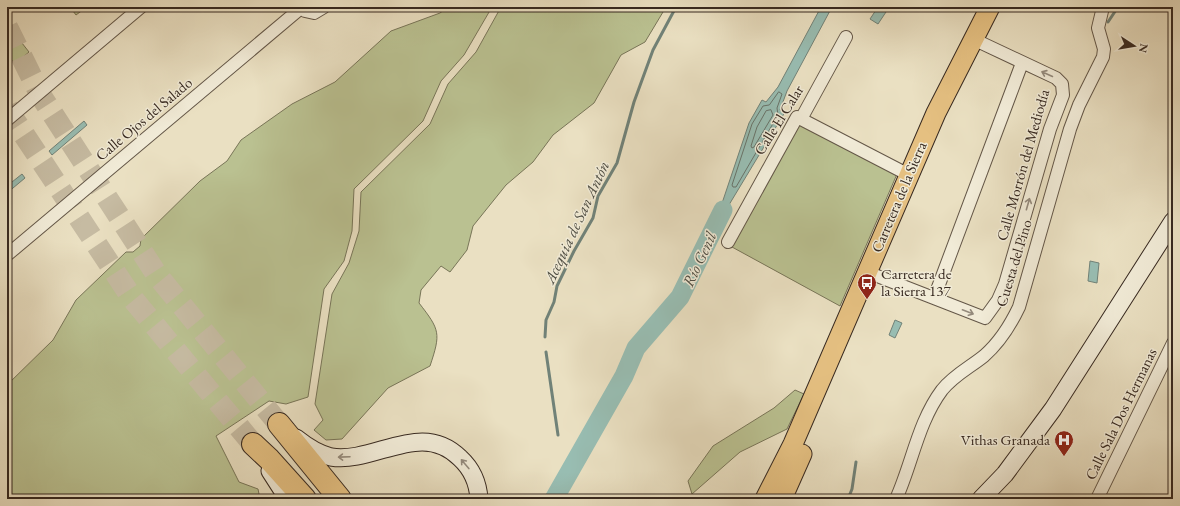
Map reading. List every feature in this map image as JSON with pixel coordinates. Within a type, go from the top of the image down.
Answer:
[{"type":"highway","points":[[279,424],[340,499]]},
{"type":"highway","points":[[253,444],[269,459],[305,499]]},
{"type":"main road","name":"Carretera de la Sierra","points":[[765,499],[793,444],[936,113],[990,7]]},
{"type":"main road","points":[[782,499],[803,451],[832,375],[841,332]]},
{"type":"street","points":[[7,120],[141,7]]},
{"type":"street","points":[[301,8],[314,14],[324,7]]},
{"type":"street","name":"Cuesta del Pino","points":[[896,499],[920,434],[932,407],[941,392],[951,379],[984,356],[998,343],[1009,327],[1019,307],[1070,129],[1079,105],[1103,57],[1104,49],[1098,28],[1103,7]]},
{"type":"street","name":"Calle Ojos del Salado","points":[[7,255],[301,8]]},
{"type":"street","name":"Calle El Calar","points":[[728,242],[797,117],[801,119],[846,37]]},
{"type":"street","name":"Calle Morrón del Mediodía","points":[[973,39],[1056,78],[1062,84],[1063,95],[1050,129],[1005,284],[998,300],[985,318],[934,298],[1022,63]]},
{"type":"street","points":[[801,119],[909,174]]},
{"type":"street","points":[[981,499],[1005,474],[1053,409],[1173,221]]},
{"type":"street","points":[[867,272],[934,298]]},
{"type":"street","name":"Calle Sala Dos Hermanas","points":[[1097,499],[1173,343]]},
{"type":"street","points":[[279,424],[309,447],[331,457],[352,456],[416,442],[439,445],[457,455],[466,463],[476,483],[479,499]]},
{"type":"street","points":[[253,444],[288,499]]},
{"type":"green space","points":[[70,7],[83,7],[84,9],[76,15]]},
{"type":"green space","points":[[448,7],[492,7],[464,55],[441,81],[423,121],[354,189],[352,231],[344,261],[324,289],[308,397],[286,404],[269,401],[216,436],[239,482],[258,489],[260,499],[7,499],[7,385],[53,340],[76,300],[126,252],[133,252],[140,246],[141,239],[200,181],[227,161],[241,140],[292,104],[335,82],[391,31],[440,13]]},
{"type":"green space","points":[[501,7],[666,7],[645,42],[621,55],[594,103],[553,135],[533,162],[506,185],[473,226],[467,250],[450,272],[441,266],[421,290],[419,303],[435,326],[437,339],[430,366],[388,388],[342,439],[326,440],[314,430],[323,420],[315,404],[332,294],[349,263],[359,231],[361,192],[430,124],[448,84],[476,52]]},
{"type":"green space","points":[[11,29],[29,52],[15,64],[7,55],[7,32]]},
{"type":"green space","points":[[799,123],[897,174],[840,306],[732,247]]},
{"type":"green space","points":[[795,390],[804,394],[787,429],[740,452],[692,494],[688,481],[713,446],[774,408]]},
{"type":"water","points":[[821,7],[832,7],[787,91],[780,110],[785,112],[712,233],[749,123],[762,100],[766,102],[778,87]]},
{"type":"water","points":[[878,7],[888,9],[878,24],[870,19]]},
{"type":"water","points":[[84,121],[87,125],[52,155],[49,151]]},
{"type":"water","points":[[22,174],[25,178],[7,193],[7,186]]},
{"type":"water","points":[[1090,261],[1099,263],[1097,283],[1088,281]]},
{"type":"water","points":[[895,320],[902,323],[895,338],[889,335]]},
{"type":"waterway","name":"Acequia de San Antón","points":[[545,337],[546,320],[554,302],[557,286],[574,251],[593,218],[598,196],[617,163],[634,102],[653,50],[676,7]]},
{"type":"waterway","points":[[1108,22],[1118,7]]},
{"type":"waterway","name":"Río Genil","points":[[554,499],[624,376],[636,348],[680,297],[723,210]]},
{"type":"waterway","name":"Acequia de San Antón","points":[[546,352],[558,435]]},
{"type":"waterway","points":[[848,499],[852,489],[856,462]]},
{"type":"tunnel","points":[[7,27],[41,96],[157,275],[279,424]]},
{"type":"tunnel","points":[[7,107],[132,298],[253,444]]},
{"type":"place","name":"Carretera de la Sierra 137","points":[[867,300]]},
{"type":"place","name":"Vithas Granada","points":[[1064,457]]}]
